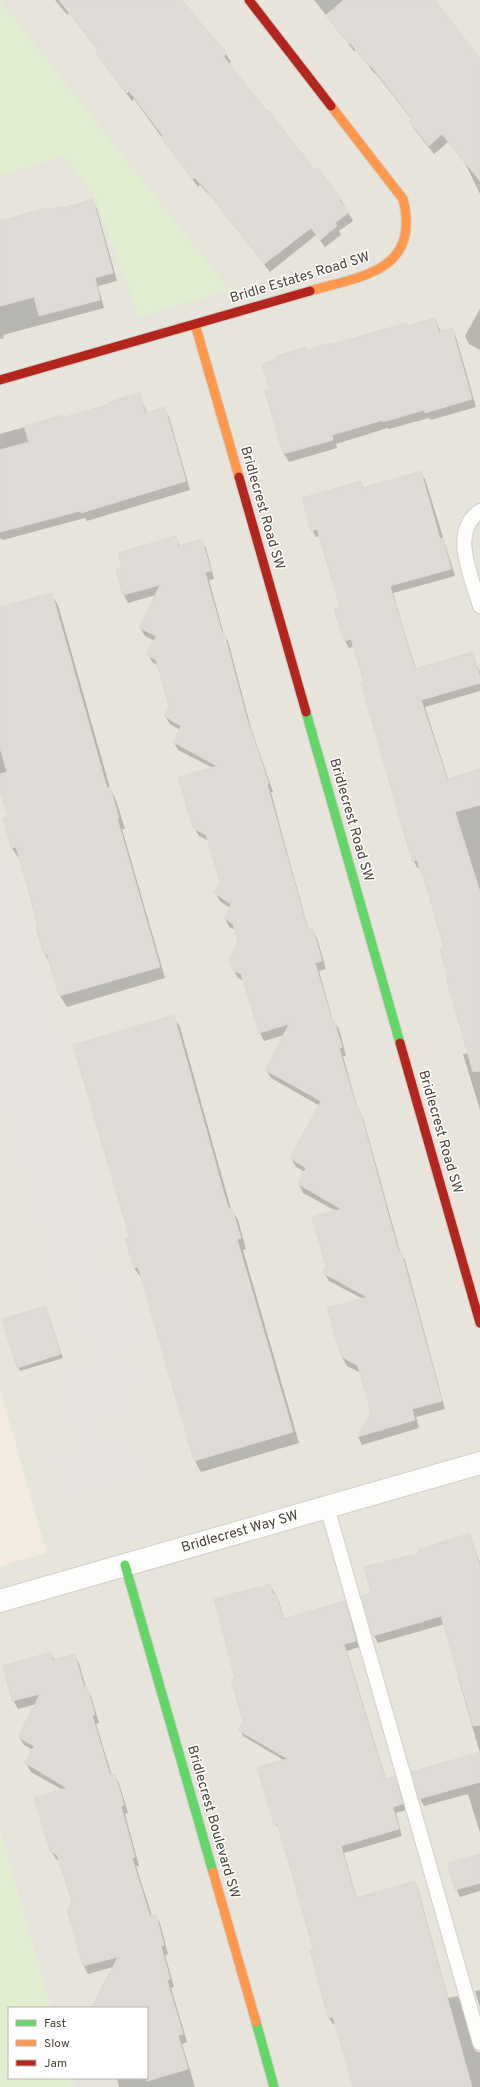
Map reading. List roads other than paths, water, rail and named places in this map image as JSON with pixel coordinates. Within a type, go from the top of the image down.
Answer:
[{"type":"street","name":"Bridle Estates Road SW","points":[[0,380],[375,272],[396,255],[406,234],[409,223],[404,199],[249,0]]},
{"type":"street","name":"Bridlecrest Road SW","points":[[195,324],[480,1323]]},
{"type":"street","name":"Bridlecrest Way SW","points":[[0,1601],[480,1463]]},
{"type":"street","name":"Bridlecrest Boulevard SW","points":[[125,1565],[274,2087]]},
{"type":"lane","points":[[480,511],[472,516],[463,537],[464,548],[480,606]]},
{"type":"lane","points":[[327,1507],[480,2043]]}]
